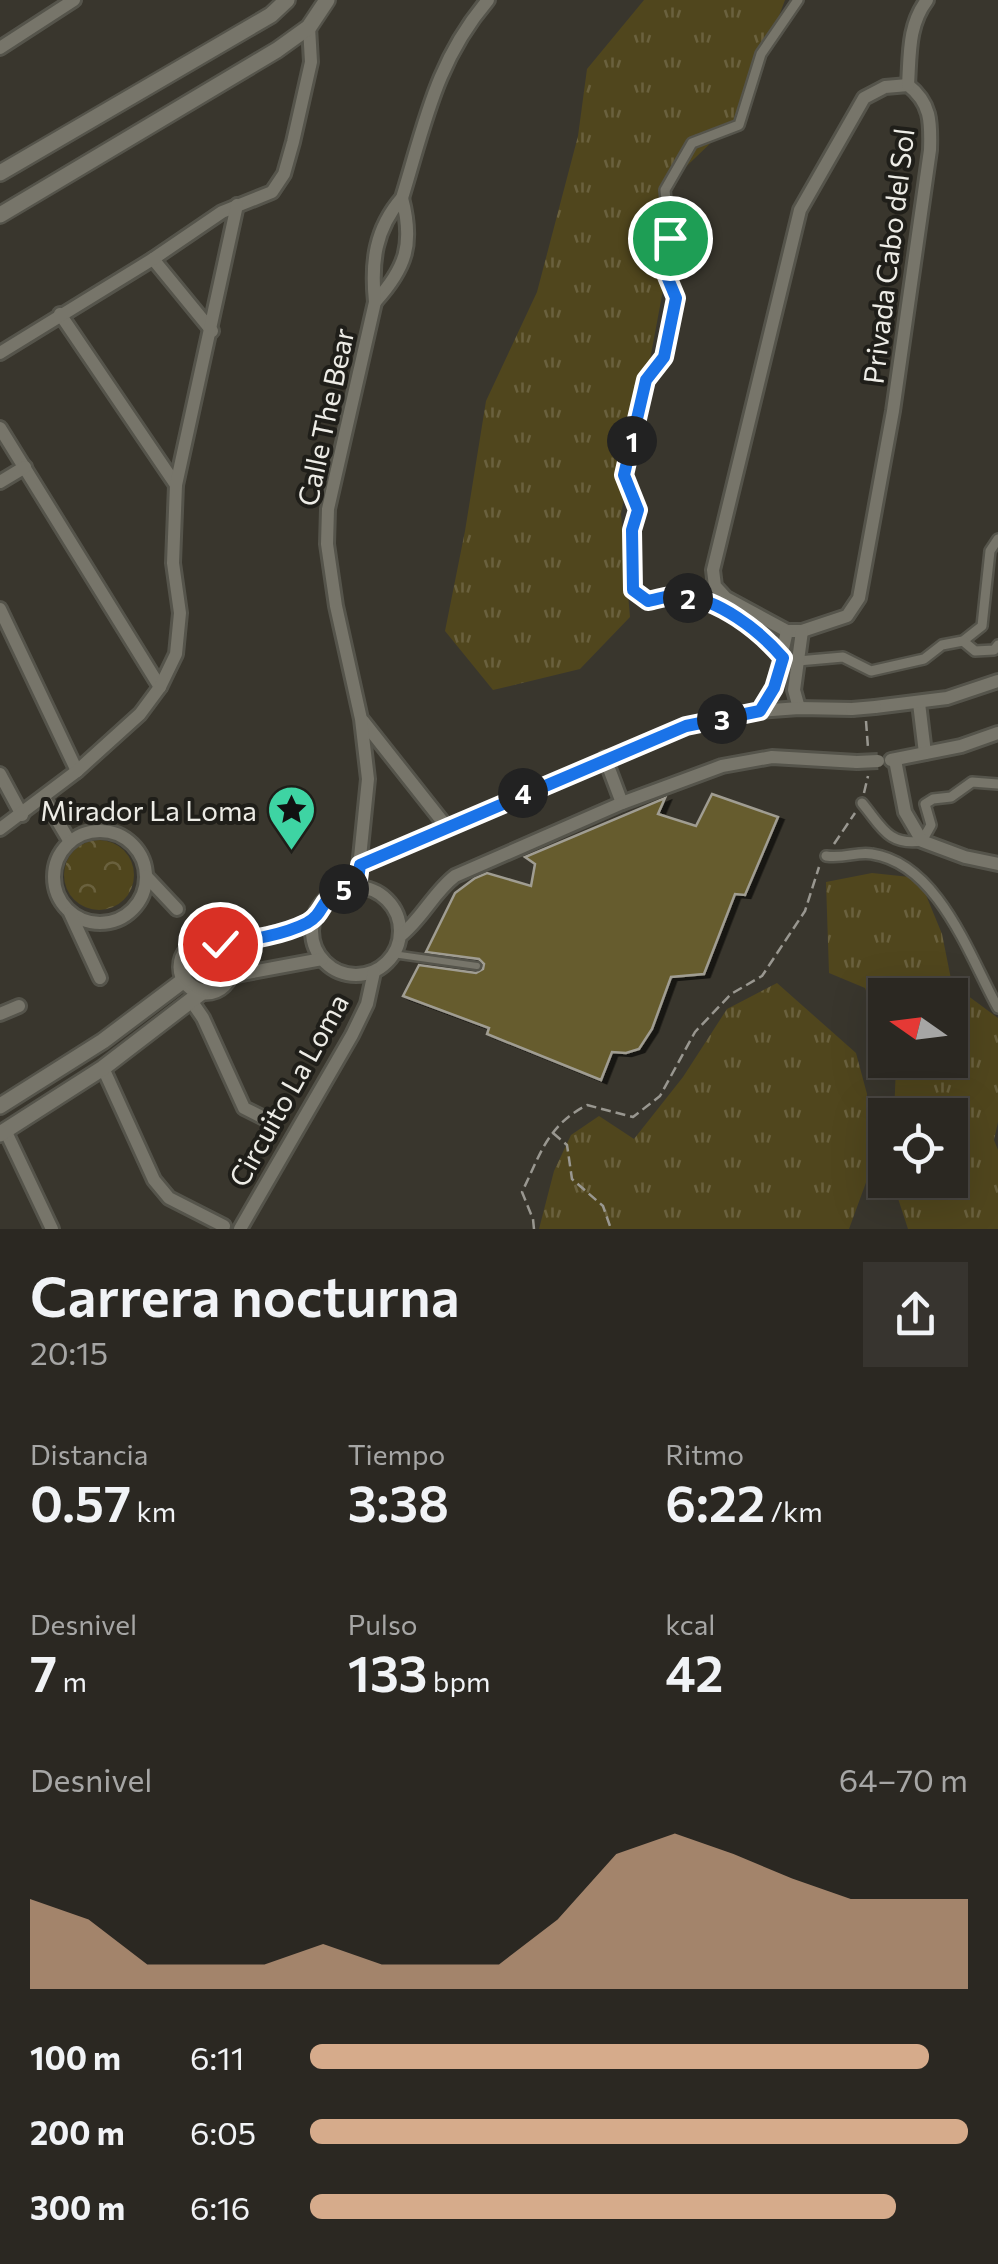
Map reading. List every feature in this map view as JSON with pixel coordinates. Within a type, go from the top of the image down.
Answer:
[{"type":"street","points":[[1,44],[74,0]]},
{"type":"street","points":[[0,174],[271,15],[287,0]]},
{"type":"street","points":[[0,215],[277,50],[309,27],[327,0]]},
{"type":"street","name":"Calle The Bear","points":[[357,887],[368,779],[361,719],[326,544],[328,508],[375,302],[375,245],[387,215],[402,198],[442,68],[463,30],[488,0]]},
{"type":"street","points":[[798,0],[761,54],[739,125],[692,143],[664,190],[670,238],[666,274],[676,298],[664,357],[646,380],[624,475],[638,510],[632,530],[633,590],[648,601],[679,595],[713,605],[762,634],[783,658],[798,661],[843,657],[871,671],[924,659],[942,646],[964,641],[982,626],[990,551],[998,539]]},
{"type":"street","points":[[908,85],[911,35],[918,12],[927,0]]},
{"type":"street","points":[[0,353],[237,205],[272,192],[284,174],[311,62],[309,27]]},
{"type":"street","name":"Privada Cabo del Sol","points":[[908,85],[922,95],[931,117],[930,150],[893,411],[859,598],[847,616],[794,631],[726,598],[715,586],[713,570],[800,210],[864,98],[885,87],[908,85]]},
{"type":"street","points":[[65,134],[80,165]]},
{"type":"street","name":"Calle The Bear","points":[[375,302],[396,279],[407,252],[408,222],[402,198]]},
{"type":"street","points":[[0,829],[78,771],[140,714],[160,687],[176,654],[180,612],[173,563],[176,485],[237,205]]},
{"type":"street","points":[[153,259],[212,331]]},
{"type":"street","points":[[60,314],[176,485]]},
{"type":"street","points":[[0,428],[160,687]]},
{"type":"street","points":[[0,482],[25,466]]},
{"type":"street","points":[[0,608],[78,771]]},
{"type":"street","points":[[760,711],[774,688],[794,631]]},
{"type":"street","points":[[794,631],[798,661],[794,690],[799,708]]},
{"type":"street","points":[[964,641],[975,652],[994,650],[998,644]]},
{"type":"street","points":[[360,865],[686,726],[760,711],[799,708],[870,713],[946,698],[998,681]]},
{"type":"street","points":[[919,703],[925,753]]},
{"type":"street","name":"Calle The Bear","points":[[361,719],[446,826]]},
{"type":"street","points":[[400,936],[417,923],[456,876],[622,802],[722,766],[772,757],[895,760],[961,746],[998,733]]},
{"type":"street","points":[[605,758],[622,802]]},
{"type":"street","points":[[895,760],[906,812],[922,842]]},
{"type":"street","points":[[0,774],[22,815]]},
{"type":"street","points":[[922,842],[931,825],[924,812],[925,804],[951,797],[972,782],[998,784]]},
{"type":"street","points":[[44,798],[70,842]]},
{"type":"street","points":[[862,803],[892,840],[904,844],[922,842],[998,864]]},
{"type":"street","points":[[100,978],[54,885],[54,869],[70,842],[97,830],[126,838],[136,848],[146,876],[177,909]]},
{"type":"street","points":[[888,858],[904,844]]},
{"type":"street","points":[[826,856],[844,859],[868,852],[888,858],[919,878],[961,932],[998,1008]]},
{"type":"street","points":[[70,912],[83,921],[114,922],[138,904],[146,876]]},
{"type":"street","points":[[272,1122],[244,1108],[197,997],[181,969],[188,948],[198,942],[220,944],[290,930],[313,920],[330,896],[343,889],[375,891],[390,902],[398,918],[400,936],[394,954],[374,972],[346,974],[322,959],[312,940],[313,920]]},
{"type":"street","points":[[52,1229],[3,1132],[103,1068],[197,997],[224,986],[231,976],[231,958],[220,944]]},
{"type":"street","points":[[231,976],[322,959]]},
{"type":"street","name":"Circuito La Loma","points":[[240,1229],[352,1036],[367,1004],[374,972]]},
{"type":"street","points":[[0,1106],[64,1067],[184,980]]},
{"type":"street","points":[[0,1014],[19,1006]]},
{"type":"street","points":[[64,1067],[76,1084]]},
{"type":"street","points":[[103,1068],[154,1180],[169,1198],[224,1226]]},
{"type":"lane","points":[[394,954],[478,966]]},
{"type":"path","points":[[868,760],[870,713]]},
{"type":"path","points":[[534,1229],[522,1192],[552,1132],[566,1117],[588,1105],[633,1118],[660,1096],[695,1032],[731,994],[762,976],[804,911],[814,877],[826,856],[862,803],[869,774]]},
{"type":"path","points":[[552,1132],[567,1145],[572,1179],[603,1206],[611,1229]]},
{"type":"green space","points":[[644,0],[785,0],[743,112],[670,182],[666,274],[621,514],[630,617],[580,669],[493,690],[445,631],[486,401],[537,292],[578,136],[587,69]]},
{"type":"green space","points":[[99,840],[123,851],[134,875],[123,899],[99,910],[75,899],[64,875],[75,851]]},
{"type":"green space","points":[[872,873],[919,878],[942,934],[951,978],[868,978],[868,996],[865,988],[829,973],[826,882]]},
{"type":"green space","points":[[777,983],[856,1053],[867,1094],[868,1177],[849,1229],[539,1229],[554,1171],[571,1135],[599,1116],[634,1139],[683,1077],[727,1009]]},
{"type":"green space","points":[[968,996],[998,1018],[998,1122],[994,1140],[998,1150],[998,1229],[908,1229],[898,1198],[968,1198],[968,1098],[895,1098],[896,1078],[968,1078]]},
{"type":"building","points":[[712,794],[778,817],[745,895],[735,894],[704,974],[671,977],[652,1029],[639,1049],[612,1052],[601,1080],[487,1034],[489,1028],[403,996],[419,965],[476,973],[483,969],[479,959],[426,952],[455,893],[475,878],[487,873],[531,886],[535,864],[525,857],[665,798],[658,814],[696,826]]},
{"type":"place","name":"Mirador La Loma","points":[[292,852]]},
{"type":"route","points":[[220,944],[290,930],[313,920],[330,896],[357,887],[360,865],[446,826],[686,726],[760,711],[774,688],[783,658],[762,634],[713,605],[679,595],[648,601],[633,590],[632,530],[638,510],[624,475],[646,380],[664,357],[676,298],[666,274],[670,238]]}]
